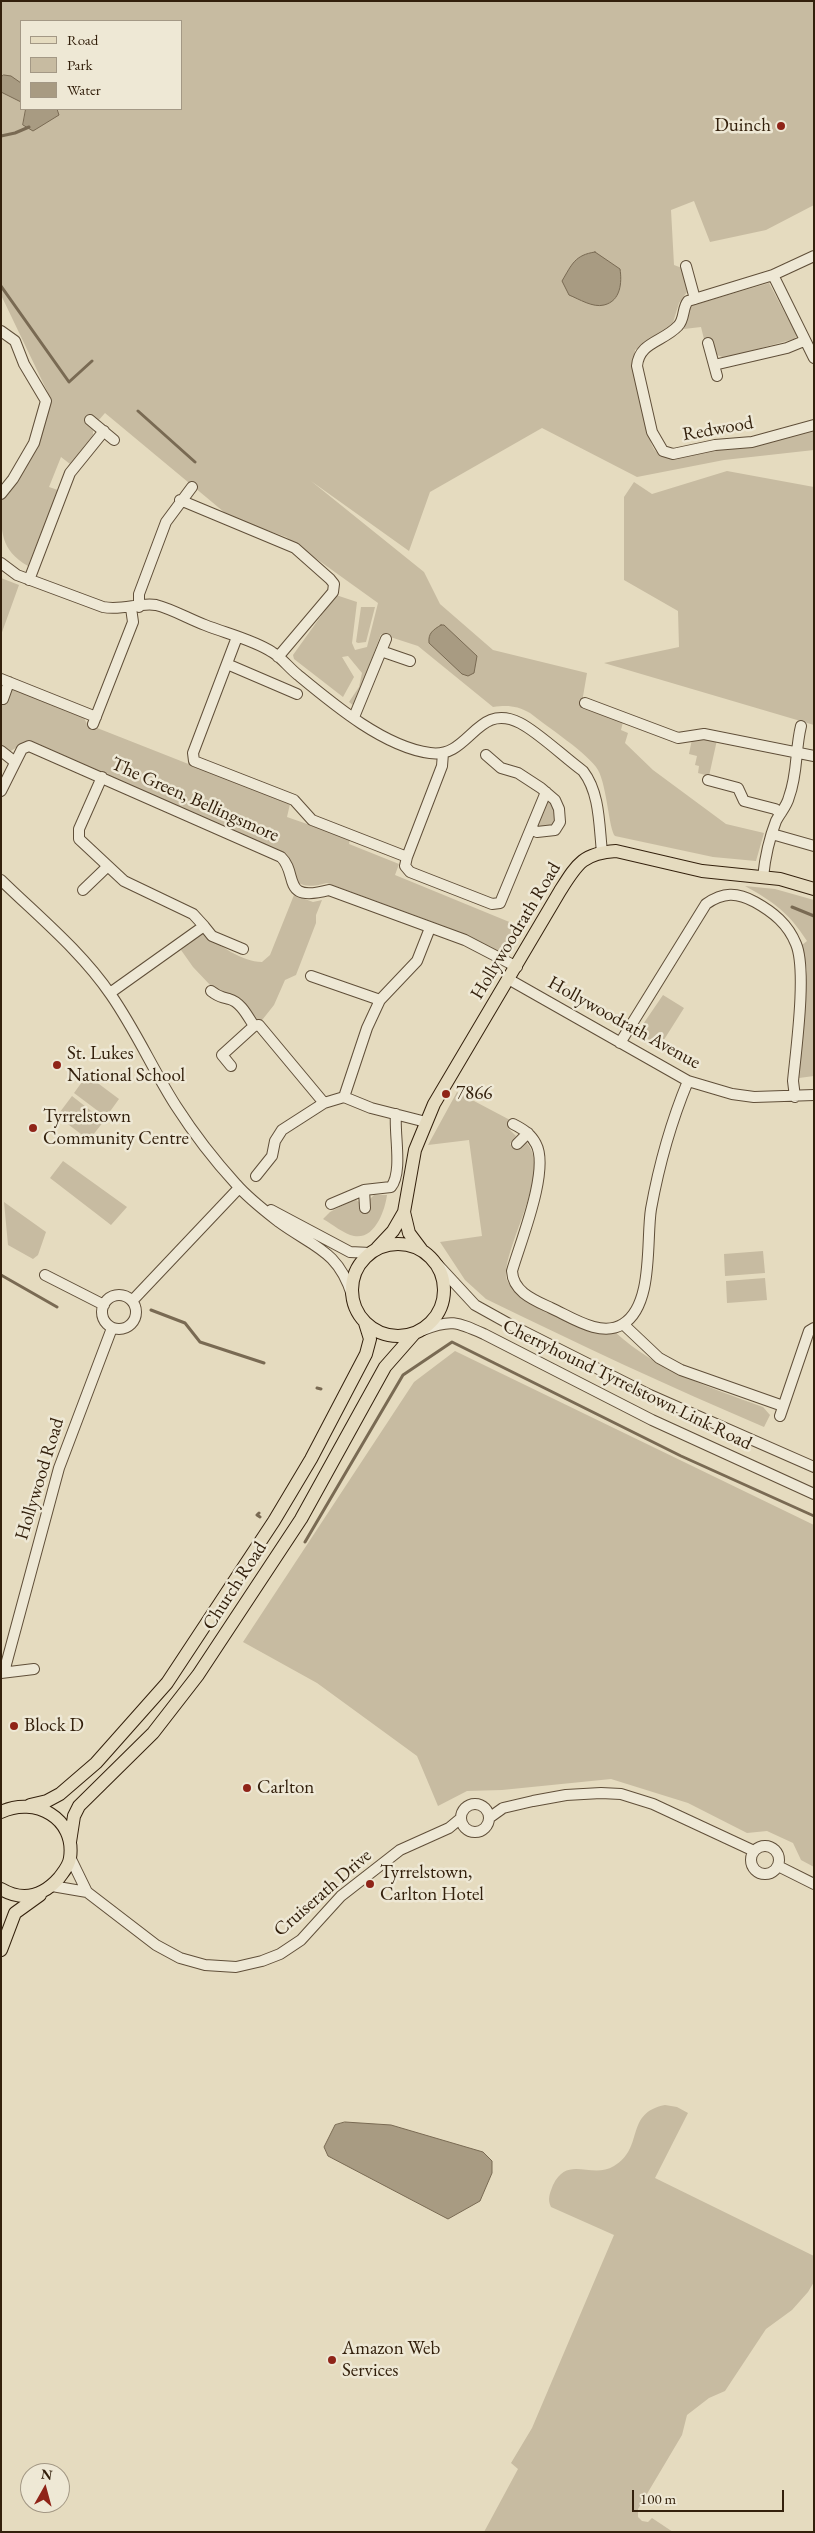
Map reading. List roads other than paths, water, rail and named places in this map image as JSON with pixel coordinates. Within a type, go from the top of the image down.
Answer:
[{"type":"main road","name":"Hollywoodrath Road","points":[[373,1251],[393,1231],[404,1212],[415,1150],[426,1122],[446,1084],[510,980],[575,867],[583,859],[602,852],[616,851],[702,871],[780,879],[814,889]]},
{"type":"main road","name":"Hollywoodrath Road","points":[[404,1212],[409,1234],[421,1250]]},
{"type":"main road","points":[[400,1244],[421,1250],[438,1265],[444,1278],[445,1293],[438,1314],[419,1332],[401,1336],[388,1335],[365,1323],[356,1310],[352,1295],[353,1279],[359,1264],[373,1251],[400,1244]]},
{"type":"main road","name":"Church Road","points":[[30,1805],[48,1801],[60,1794],[96,1763],[167,1683],[269,1529],[311,1459],[366,1354],[370,1339],[365,1323]]},
{"type":"main road","name":"Church Road","points":[[70,1857],[74,1816],[79,1806],[153,1733],[198,1675],[254,1594],[311,1501],[384,1367],[419,1332]]},
{"type":"main road","points":[[5,1808],[30,1805],[41,1808],[58,1818],[70,1842]]},
{"type":"main road","points":[[1,1950],[15,1913],[47,1890],[68,1867],[70,1857]]},
{"type":"main road","points":[[1,1889],[21,1896],[47,1890]]},
{"type":"street","points":[[686,266],[694,299],[773,275],[814,256]]},
{"type":"street","points":[[773,275],[814,358]]},
{"type":"street","name":"Redwood","points":[[694,299],[688,301],[683,307],[681,323],[677,328],[645,348],[638,356],[637,366],[652,432],[663,451],[673,454],[715,445],[752,442],[814,426]]},
{"type":"street","points":[[1,331],[15,341],[24,364],[46,401],[34,443],[13,479],[1,494]]},
{"type":"street","points":[[714,365],[787,348],[804,341]]},
{"type":"street","points":[[708,343],[717,376]]},
{"type":"street","points":[[90,420],[114,440]]},
{"type":"street","points":[[29,580],[70,473],[104,431]]},
{"type":"street","points":[[3,699],[5,681],[94,720],[133,622],[139,594],[166,522],[180,500],[192,487]]},
{"type":"street","points":[[180,500],[296,548],[334,584],[333,592],[278,657]]},
{"type":"street","points":[[1,563],[8,570],[29,580],[103,607],[115,609],[156,605],[272,652],[312,686],[368,727],[394,741],[431,753],[443,753],[461,744],[476,728],[486,721],[508,718],[521,723],[583,771],[589,778],[596,800],[602,852]]},
{"type":"street","points":[[237,637],[192,754],[194,761],[294,800],[312,820],[407,857]]},
{"type":"street","points":[[354,717],[386,639]]},
{"type":"street","points":[[381,651],[410,661]]},
{"type":"street","points":[[227,664],[296,694]]},
{"type":"street","points":[[585,703],[678,738],[704,734],[814,756]]},
{"type":"street","points":[[763,877],[772,834],[789,799],[795,776],[796,753],[801,726]]},
{"type":"street","name":"The Green, Bellingsmore","points":[[1,791],[22,749],[29,746],[280,857],[287,863],[290,880],[300,892],[312,894],[328,890],[473,944],[517,967]]},
{"type":"street","points":[[1,751],[15,762]]},
{"type":"street","points":[[443,753],[442,766],[405,866],[410,872],[496,905],[503,898],[546,792]]},
{"type":"street","points":[[486,755],[501,768],[518,773],[546,792],[558,804],[559,827],[555,830],[537,832],[531,829]]},
{"type":"street","points":[[102,777],[78,834],[79,840],[132,886],[193,914],[212,936],[243,949]]},
{"type":"street","points":[[708,780],[738,788],[744,800],[775,809],[781,813]]},
{"type":"street","points":[[772,834],[814,846]]},
{"type":"street","points":[[83,890],[108,866]]},
{"type":"street","points":[[1,880],[80,955],[110,993],[137,1035],[176,1107],[239,1188],[280,1222],[321,1248],[330,1256],[347,1278],[352,1295]]},
{"type":"street","points":[[620,1043],[706,904],[715,897],[736,894],[767,908],[777,916],[796,945],[800,980],[794,1097]]},
{"type":"street","points":[[110,993],[204,926]]},
{"type":"street","points":[[344,1097],[367,1028],[380,1000],[417,961],[430,928]]},
{"type":"street","points":[[311,976],[380,1000]]},
{"type":"street","name":"Hollywoodrath Avenue","points":[[510,980],[688,1081],[732,1094],[759,1097],[814,1095]]},
{"type":"street","points":[[211,991],[220,999],[230,999],[236,1003],[254,1026]]},
{"type":"street","points":[[231,1066],[222,1055],[254,1026],[259,1025],[324,1103]]},
{"type":"street","points":[[513,1124],[528,1133],[537,1145],[540,1165],[536,1196],[512,1271],[512,1279],[516,1286],[529,1297],[592,1326],[612,1328],[623,1324],[635,1310],[643,1290],[649,1254],[651,1210],[675,1110],[688,1081]]},
{"type":"street","points":[[256,1176],[272,1156],[275,1141],[282,1130],[324,1103],[344,1097],[371,1108],[426,1122]]},
{"type":"street","points":[[331,1204],[364,1190],[391,1187],[394,1182],[397,1166],[396,1114]]},
{"type":"street","points":[[517,1144],[528,1133]]},
{"type":"street","points":[[132,1301],[239,1188]]},
{"type":"street","points":[[364,1190],[365,1208]]},
{"type":"street","points":[[261,1205],[350,1252],[373,1251]]},
{"type":"street","name":"Cherryhound Tyrrelstown Link Road","points":[[438,1265],[475,1305],[510,1324],[658,1399],[814,1467]]},
{"type":"street","points":[[45,1275],[104,1305]]},
{"type":"street","points":[[117,1296],[132,1301],[136,1312],[133,1323],[123,1329],[112,1328],[102,1315],[104,1305],[111,1297],[117,1296]]},
{"type":"street","name":"Cherryhound Tyrrelstown Link Road","points":[[419,1332],[442,1323],[456,1322],[484,1334],[652,1420],[814,1494]]},
{"type":"street","points":[[623,1324],[659,1358],[681,1370],[782,1411],[810,1331],[814,1328]]},
{"type":"street","name":"Hollywood Road","points":[[3,1673],[59,1468],[112,1328]]},
{"type":"street","points":[[3,1673],[34,1669]]},
{"type":"street","points":[[501,1809],[489,1818],[486,1828],[477,1832],[462,1823],[466,1806],[480,1805],[501,1809],[566,1795],[621,1794],[653,1804],[754,1852]]},
{"type":"street","points":[[480,1805],[486,1810],[489,1818]]},
{"type":"street","name":"Cruiserath Drive","points":[[87,1892],[156,1945],[180,1958],[205,1965],[236,1967],[262,1961],[280,1954],[300,1940],[341,1896],[400,1850],[462,1823]]},
{"type":"street","points":[[764,1846],[772,1848],[779,1858],[778,1866],[766,1874],[757,1872],[751,1860],[754,1852],[764,1846]]},
{"type":"street","points":[[47,1890],[87,1892],[70,1857]]},
{"type":"street","points":[[778,1866],[814,1884]]},
{"type":"water","points":[[4,75],[11,76],[20,82],[20,102],[1,92],[1,77]]},
{"type":"water","points":[[26,110],[57,110],[59,115],[33,131],[23,125]]},
{"type":"water","points":[[595,252],[620,269],[621,274],[619,290],[614,300],[600,306],[586,303],[569,295],[562,281],[578,258]]},
{"type":"water","points":[[441,625],[444,625],[477,656],[474,673],[468,676],[462,674],[429,643],[429,637],[432,632]]},
{"type":"water","points":[[345,2122],[391,2125],[483,2152],[492,2161],[492,2173],[480,2201],[448,2219],[328,2156],[324,2147],[335,2125]]},
{"type":"waterway","points":[[1,136],[29,127]]},
{"type":"waterway","points":[[1,286],[69,382],[92,361]]},
{"type":"waterway","points":[[138,411],[195,462]]},
{"type":"waterway","points":[[792,907],[814,916]]},
{"type":"waterway","points":[[1,1275],[57,1307]]},
{"type":"waterway","points":[[151,1310],[185,1323],[200,1342],[264,1363]]},
{"type":"waterway","points":[[305,1542],[403,1375],[452,1342],[681,1456],[814,1516]]},
{"type":"waterway","points":[[317,1388],[321,1389]]},
{"type":"waterway","points":[[259,1513],[257,1515],[260,1517]]},
{"type":"place","name":"Duinch","points":[[781,126]]},
{"type":"place","name":"St. Lukes National School","points":[[57,1065]]},
{"type":"place","name":"7866","points":[[446,1094]]},
{"type":"place","name":"Tyrrelstown Community Centre","points":[[33,1128]]},
{"type":"place","name":"Block D","points":[[14,1726]]},
{"type":"place","name":"Carlton","points":[[247,1788]]},
{"type":"place","name":"Tyrrelstown, Carlton Hotel","points":[[370,1884]]},
{"type":"place","name":"Amazon Web Services","points":[[332,2360]]}]
